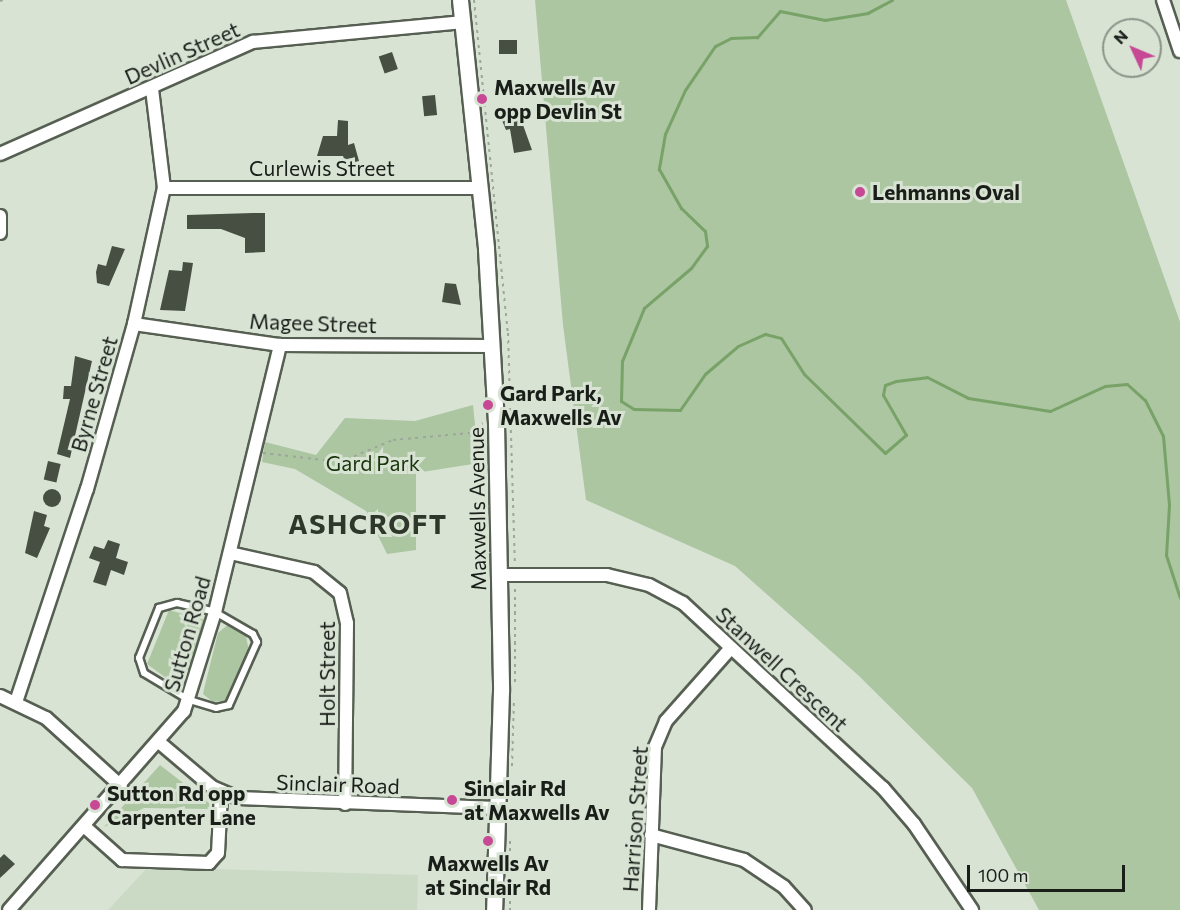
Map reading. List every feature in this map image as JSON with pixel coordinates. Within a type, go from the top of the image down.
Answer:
[{"type":"street","name":"Maxwells Avenue","points":[[460,0],[481,188],[492,346],[499,575],[494,910]]},
{"type":"street","points":[[1163,0],[1180,51]]},
{"type":"street","name":"Devlin Street","points":[[0,154],[152,89],[253,42],[463,22]]},
{"type":"street","name":"Byrne Street","points":[[16,702],[87,489],[134,324],[164,188],[152,89]]},
{"type":"street","name":"Curlewis Street","points":[[164,188],[481,188]]},
{"type":"street","points":[[0,216],[0,233]]},
{"type":"street","name":"Magee Street","points":[[134,324],[280,345],[492,346]]},
{"type":"street","name":"Sutton Road","points":[[9,910],[160,743],[189,700],[215,612],[252,450],[280,345]]},
{"type":"street","name":"Holt Street","points":[[230,553],[314,572],[340,593],[347,623],[345,804]]},
{"type":"street","name":"Stanwell Crescent","points":[[499,575],[607,575],[649,585],[683,603],[730,649],[883,788],[914,824],[972,910]]},
{"type":"street","name":"Harrison Street","points":[[649,910],[655,747],[666,721],[730,649]]},
{"type":"street","points":[[0,696],[46,718],[121,786]]},
{"type":"street","name":"Sinclair Road","points":[[160,743],[221,793],[261,801],[497,808]]},
{"type":"street","points":[[85,827],[122,860],[216,859],[221,793]]},
{"type":"street","points":[[651,835],[744,860],[784,887],[805,910]]},
{"type":"lane","points":[[177,603],[215,612],[245,627],[257,642],[229,705],[216,708],[189,700],[144,673],[139,658],[159,608],[177,603]]},
{"type":"path","points":[[252,450],[320,464],[340,462],[393,440],[470,433],[483,423]]},
{"type":"shaded area","points":[[148,867],[418,875],[417,910],[108,910]]},
{"type":"green space","points":[[535,0],[1066,0],[1180,322],[1180,910],[1039,910],[972,788],[858,675],[735,566],[586,500],[563,325]]},
{"type":"green space","name":"Gard Park","points":[[473,405],[479,463],[416,473],[416,550],[387,554],[366,511],[295,469],[262,462],[265,442],[316,455],[345,418],[415,421]]},
{"type":"green space","points":[[169,610],[209,621],[180,688],[147,664]]},
{"type":"green space","points":[[230,623],[245,631],[249,651],[228,700],[213,702],[203,694],[218,633]]},
{"type":"green space","points":[[160,765],[209,803],[209,809],[144,808],[104,827]]},
{"type":"building","points":[[499,40],[517,40],[517,54],[499,54]]},
{"type":"building","points":[[392,52],[398,69],[385,74],[379,57]]},
{"type":"building","points":[[435,95],[437,115],[424,116],[422,96]]},
{"type":"building","points":[[518,111],[532,150],[514,153],[510,129],[506,130],[501,118]]},
{"type":"building","points":[[338,120],[348,121],[348,145],[354,143],[359,161],[346,164],[343,156],[317,156],[323,136],[337,136]]},
{"type":"building","points":[[265,213],[265,252],[245,253],[245,238],[221,229],[187,229],[187,215]]},
{"type":"building","points":[[112,246],[125,249],[109,286],[97,283],[96,272],[98,264],[106,266]]},
{"type":"building","points":[[183,262],[193,263],[185,311],[160,310],[169,270],[182,271]]},
{"type":"building","points":[[445,283],[456,284],[461,305],[442,302]]},
{"type":"building","points":[[75,356],[92,361],[70,458],[57,454],[70,399],[63,399],[64,386],[71,386]]},
{"type":"building","points":[[48,461],[61,464],[56,482],[44,480]]},
{"type":"building","points":[[52,489],[58,492],[61,498],[58,504],[52,507],[46,504],[43,498],[46,492]]},
{"type":"building","points":[[34,511],[47,515],[44,526],[50,528],[37,558],[25,553]]},
{"type":"building","points":[[108,540],[120,544],[116,558],[128,562],[124,575],[111,570],[106,586],[93,582],[100,562],[89,558],[94,546],[104,549]]},
{"type":"building","points":[[4,854],[15,864],[0,878],[0,858]]},
{"type":"waterway","points":[[892,0],[868,13],[825,20],[780,11],[757,37],[731,38],[715,46],[685,90],[665,134],[659,169],[681,208],[705,231],[707,246],[691,268],[644,308],[622,361],[621,401],[634,409],[680,410],[705,374],[738,346],[765,334],[781,338],[804,374],[885,453],[906,435],[883,395],[885,385],[896,381],[927,377],[968,398],[1050,411],[1105,386],[1127,384],[1145,400],[1163,436],[1169,505],[1166,555],[1180,598]]},
{"type":"place","name":"Maxwells Av opp Devlin St","points":[[482,99]]},
{"type":"place","name":"Lehmanns Oval","points":[[860,192]]},
{"type":"place","name":"Gard Park, Maxwells Av","points":[[488,405]]},
{"type":"place","name":"Sinclair Rd at Maxwells Av","points":[[452,800]]},
{"type":"place","name":"Sutton Rd opp Carpenter Lane","points":[[95,805]]},
{"type":"place","name":"Maxwells Av at Sinclair Rd","points":[[488,841]]},
{"type":"district","name":"ASHCROFT","points":[[368,524]]}]
